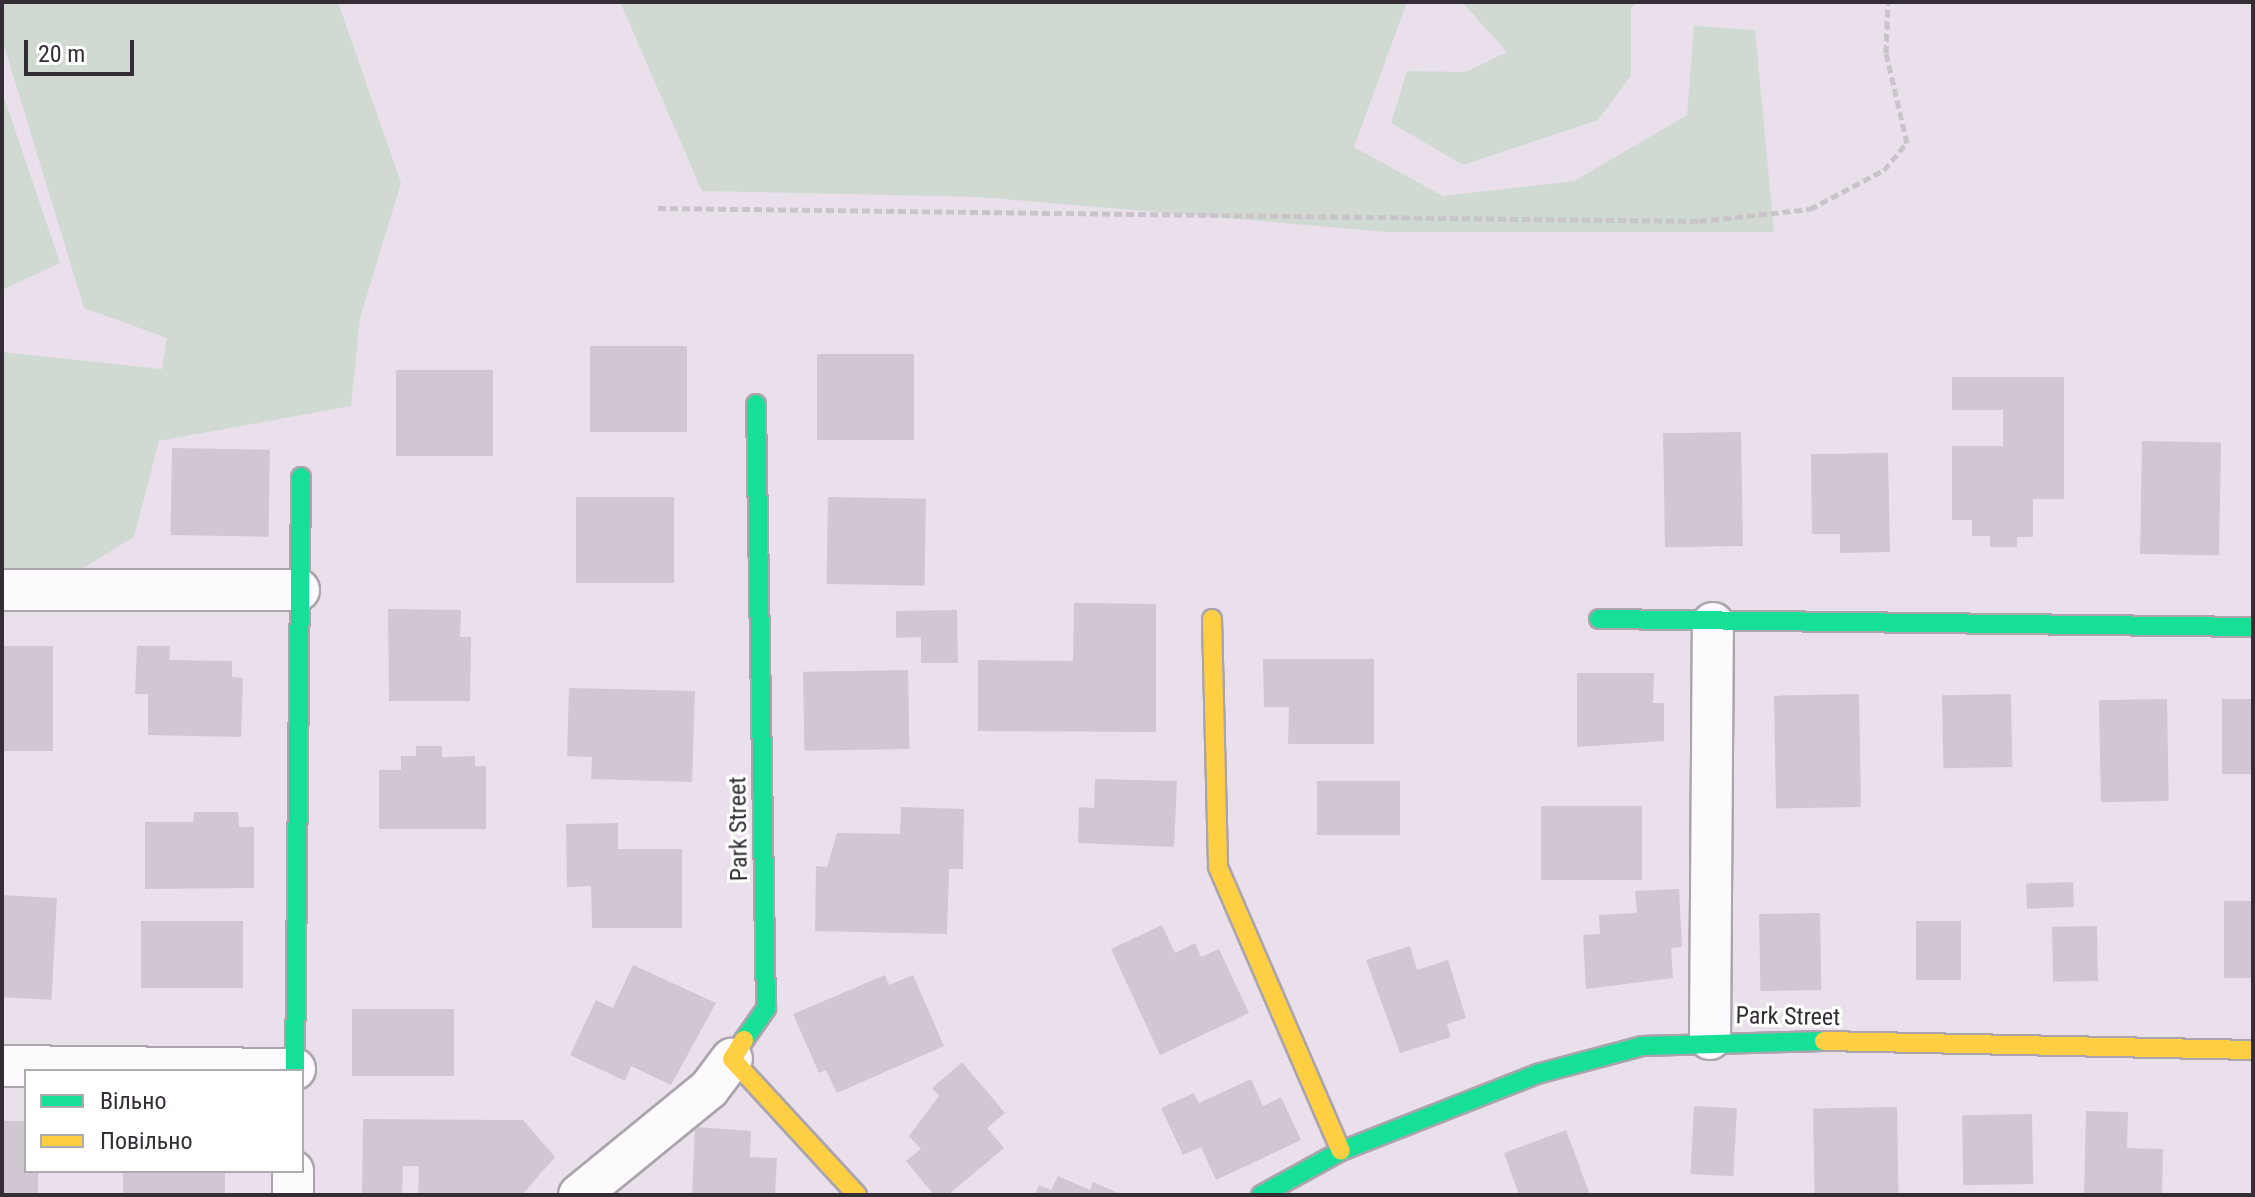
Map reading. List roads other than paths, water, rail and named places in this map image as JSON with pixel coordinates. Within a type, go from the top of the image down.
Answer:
[{"type":"street","name":"Park Street","points":[[732,1059],[766,1008],[756,404]]},
{"type":"street","points":[[295,1069],[301,477]]},
{"type":"street","points":[[2,590],[299,590]]},
{"type":"street","points":[[1212,619],[1218,867],[1341,1151]]},
{"type":"street","points":[[1599,619],[1713,623],[2253,627]]},
{"type":"street","points":[[1710,1039],[1713,623]]},
{"type":"street","name":"Park Street","points":[[1261,1195],[1341,1151],[1537,1074],[1642,1046],[1710,1039],[2253,1050]]},
{"type":"street","points":[[579,1195],[709,1089],[732,1059],[857,1195]]},
{"type":"street","points":[[2,1066],[222,1069]]},
{"type":"street","points":[[293,1173],[293,1195]]}]
